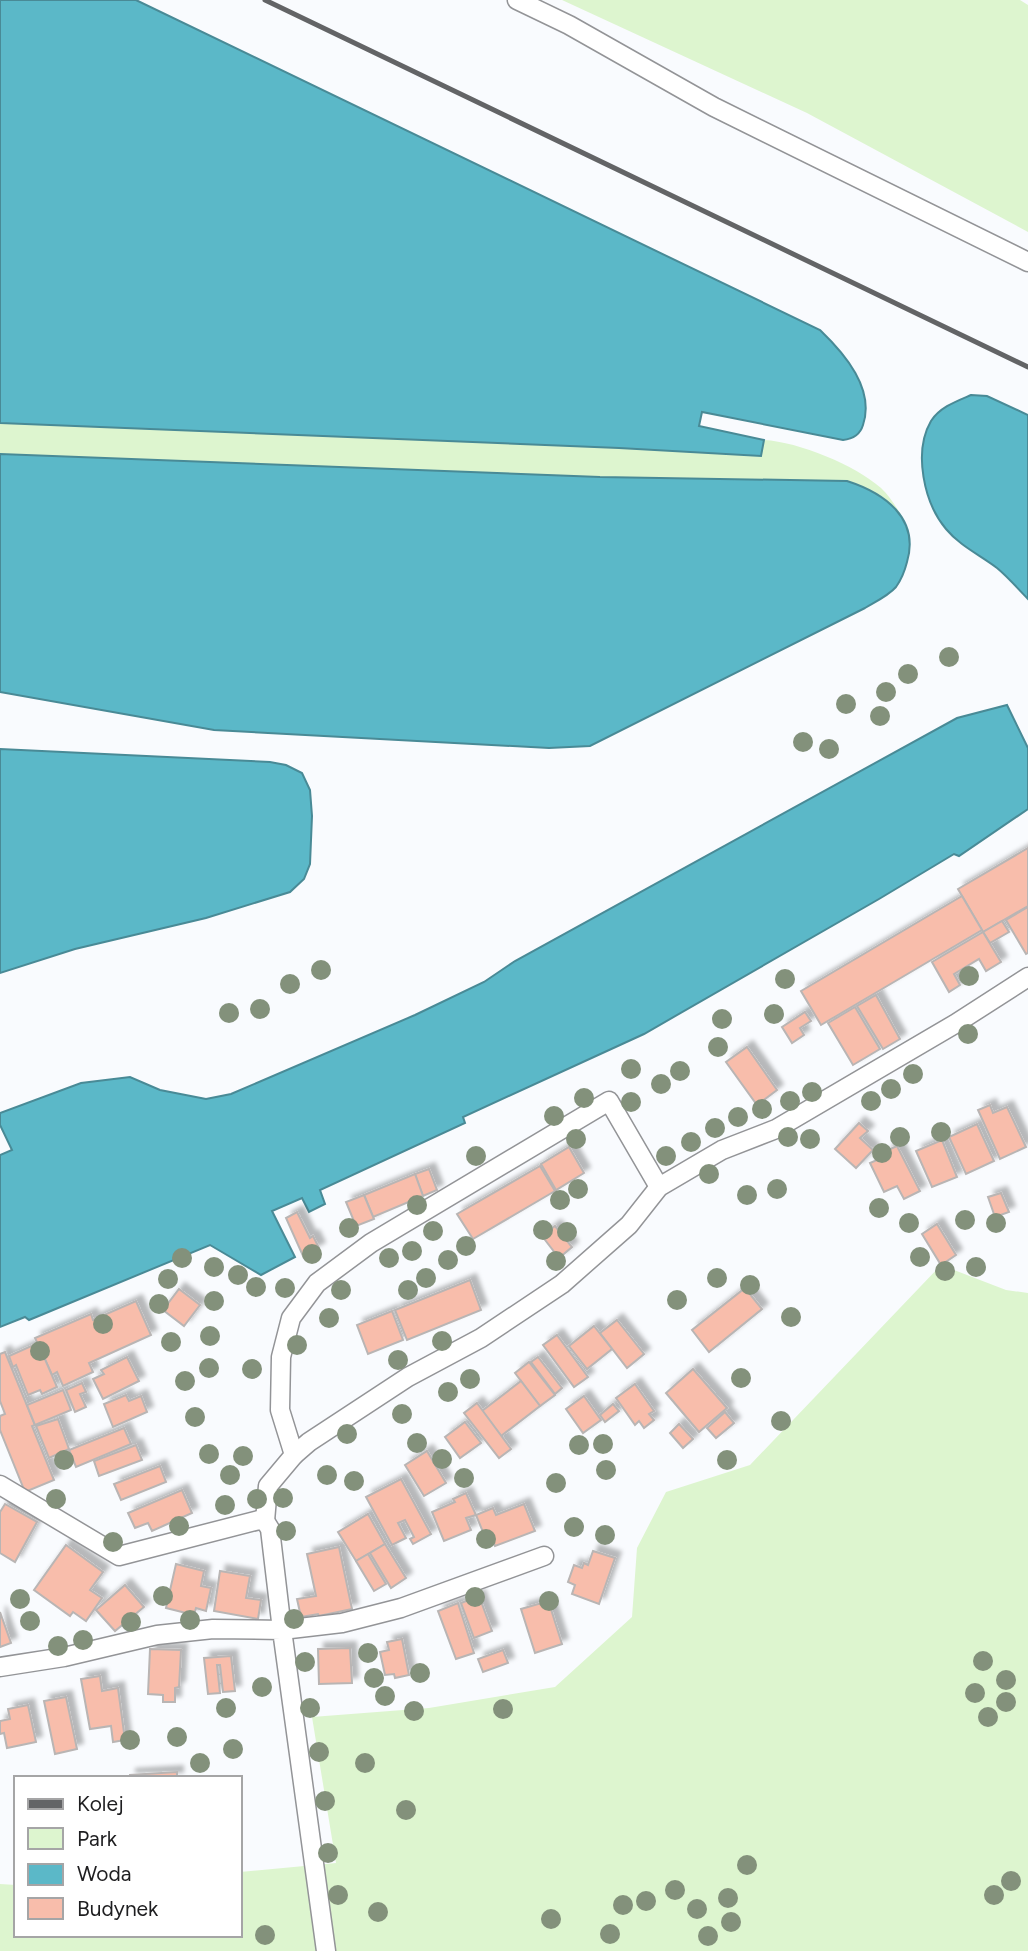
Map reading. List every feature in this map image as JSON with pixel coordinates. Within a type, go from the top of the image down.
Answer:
[{"type":"lane","points":[[517,0],[569,25],[715,107],[1028,262]]},
{"type":"lane","points":[[326,1951],[270,1529],[265,1521],[268,1486],[294,1455],[309,1442],[408,1377],[481,1338],[562,1284],[629,1225],[659,1187],[722,1150],[776,1129],[955,1024],[1028,977]]},
{"type":"lane","points":[[294,1455],[279,1410],[281,1357],[291,1318],[317,1283],[371,1243],[609,1101],[659,1187]]},
{"type":"lane","points":[[0,1485],[119,1556],[259,1520],[265,1521]]},
{"type":"lane","points":[[0,1667],[64,1657],[157,1635],[213,1629],[282,1630],[342,1623],[401,1608],[544,1556]]},
{"type":"green space","points":[[562,0],[1020,0],[1028,5],[1028,232],[807,113]]},
{"type":"green space","points":[[0,423],[761,456],[764,440],[810,450],[857,471],[884,491],[904,519],[878,495],[847,481],[600,477],[0,454]]},
{"type":"green space","points":[[941,1265],[1006,1290],[1028,1293],[1028,1951],[0,1951],[0,1884],[14,1885],[14,1937],[242,1937],[242,1872],[336,1863],[312,1717],[429,1708],[555,1687],[632,1617],[637,1548],[666,1492],[750,1465]]},
{"type":"water","points":[[0,0],[136,0],[820,330],[848,361],[861,385],[866,412],[862,428],[856,436],[843,440],[702,412],[699,426],[764,440],[761,456],[0,423]]},
{"type":"water","points":[[971,395],[987,396],[1028,415],[1028,599],[997,568],[946,529],[927,492],[922,462],[926,433],[931,421],[944,408]]},
{"type":"water","points":[[0,454],[600,477],[847,481],[886,500],[896,510],[908,532],[910,546],[900,581],[881,599],[590,746],[549,748],[214,730],[0,692]]},
{"type":"water","points":[[1007,705],[1028,748],[1028,809],[959,856],[954,854],[644,1034],[463,1117],[465,1123],[320,1190],[325,1204],[309,1212],[302,1198],[272,1211],[295,1257],[261,1275],[210,1245],[29,1320],[25,1317],[0,1327],[0,1155],[12,1150],[0,1125],[0,1113],[81,1083],[130,1077],[160,1090],[206,1099],[231,1094],[415,1015],[484,982],[515,961],[957,718]]},
{"type":"water","points":[[0,749],[270,762],[286,765],[302,773],[310,790],[310,864],[304,879],[290,892],[206,918],[75,949],[0,973]]},
{"type":"building","points":[[1028,848],[1028,906],[983,932],[958,889]]},
{"type":"building","points":[[962,896],[982,930],[821,1025],[801,991]]},
{"type":"building","points":[[1028,907],[1028,953],[1026,954],[1006,920]]},
{"type":"building","points":[[1002,921],[1009,932],[990,943],[983,932]]},
{"type":"building","points":[[983,932],[1001,962],[986,971],[979,959],[954,974],[960,985],[949,992],[932,962]]},
{"type":"building","points":[[876,995],[900,1039],[883,1049],[857,1006]]},
{"type":"building","points":[[855,1007],[880,1049],[853,1065],[828,1023]]},
{"type":"building","points":[[805,1012],[811,1021],[800,1028],[804,1035],[792,1043],[782,1027]]},
{"type":"building","points":[[747,1047],[777,1090],[757,1105],[726,1062]]},
{"type":"building","points":[[990,1105],[993,1113],[1007,1107],[1026,1147],[1000,1159],[978,1110]]},
{"type":"building","points":[[859,1123],[868,1131],[860,1138],[873,1150],[856,1168],[835,1149]]},
{"type":"building","points":[[977,1124],[994,1161],[966,1174],[949,1137]]},
{"type":"building","points":[[942,1140],[957,1177],[932,1187],[916,1151]]},
{"type":"building","points":[[897,1146],[920,1191],[904,1199],[897,1186],[884,1192],[870,1163],[886,1156],[888,1150]]},
{"type":"building","points":[[569,1147],[584,1173],[556,1190],[541,1164]]},
{"type":"building","points":[[540,1166],[555,1191],[473,1239],[457,1214]]},
{"type":"building","points":[[429,1169],[437,1190],[423,1196],[415,1174]]},
{"type":"building","points":[[415,1174],[423,1196],[373,1217],[364,1195]]},
{"type":"building","points":[[1001,1193],[1009,1212],[995,1217],[988,1197]]},
{"type":"building","points":[[364,1195],[374,1219],[356,1226],[346,1202]]},
{"type":"building","points":[[297,1212],[310,1238],[313,1236],[319,1248],[303,1256],[286,1218]]},
{"type":"building","points":[[937,1224],[956,1255],[941,1265],[922,1234]]},
{"type":"building","points":[[555,1226],[572,1247],[559,1258],[542,1236]]},
{"type":"building","points":[[470,1280],[481,1310],[407,1340],[395,1310]]},
{"type":"building","points":[[745,1288],[762,1309],[709,1352],[692,1330]]},
{"type":"building","points":[[179,1289],[200,1305],[184,1326],[163,1310]]},
{"type":"building","points":[[136,1301],[151,1335],[89,1363],[93,1372],[63,1386],[57,1372],[52,1375],[35,1338],[91,1314],[93,1320]]},
{"type":"building","points":[[392,1311],[403,1340],[368,1354],[357,1325]]},
{"type":"building","points":[[617,1320],[644,1354],[627,1368],[600,1333]]},
{"type":"building","points":[[594,1326],[612,1349],[587,1369],[569,1346]]},
{"type":"building","points":[[557,1335],[588,1377],[574,1387],[543,1345]]},
{"type":"building","points":[[38,1343],[57,1387],[42,1394],[40,1390],[28,1395],[16,1365],[13,1367],[9,1356]]},
{"type":"building","points":[[5,1352],[54,1480],[25,1492],[0,1430],[0,1416],[5,1414],[0,1401],[0,1354]]},
{"type":"building","points":[[127,1357],[139,1381],[103,1399],[93,1379],[104,1374],[101,1370]]},
{"type":"building","points":[[538,1357],[562,1388],[555,1394],[531,1362]]},
{"type":"building","points":[[529,1362],[555,1395],[540,1406],[515,1373]]},
{"type":"building","points":[[693,1369],[727,1408],[699,1432],[666,1393]]},
{"type":"building","points":[[521,1381],[540,1406],[501,1436],[482,1411]]},
{"type":"building","points":[[82,1383],[86,1392],[80,1394],[86,1407],[75,1412],[66,1390]]},
{"type":"building","points":[[635,1384],[654,1411],[649,1414],[654,1420],[644,1428],[639,1421],[635,1425],[616,1398]]},
{"type":"building","points":[[63,1390],[71,1410],[35,1425],[27,1405]]},
{"type":"building","points":[[126,1395],[129,1401],[141,1396],[147,1412],[113,1427],[104,1404]]},
{"type":"building","points":[[584,1396],[601,1420],[583,1433],[566,1409]]},
{"type":"building","points":[[477,1403],[511,1449],[499,1458],[464,1413]]},
{"type":"building","points":[[613,1404],[619,1411],[605,1422],[600,1415]]},
{"type":"building","points":[[725,1412],[734,1423],[716,1438],[707,1428]]},
{"type":"building","points":[[58,1419],[69,1449],[49,1458],[36,1426]]},
{"type":"building","points":[[465,1422],[481,1443],[460,1458],[445,1437]]},
{"type":"building","points":[[679,1424],[693,1439],[683,1448],[670,1433]]},
{"type":"building","points":[[124,1428],[131,1444],[76,1467],[69,1450]]},
{"type":"building","points":[[136,1445],[142,1460],[99,1476],[94,1461]]},
{"type":"building","points":[[427,1451],[446,1483],[424,1496],[405,1465]]},
{"type":"building","points":[[160,1466],[166,1482],[121,1500],[114,1484]]},
{"type":"building","points":[[401,1479],[431,1534],[413,1544],[410,1539],[414,1537],[405,1520],[398,1523],[406,1538],[392,1545],[366,1497]]},
{"type":"building","points":[[182,1490],[192,1513],[152,1531],[148,1523],[135,1528],[128,1513]]},
{"type":"building","points":[[466,1493],[476,1515],[466,1518],[471,1530],[444,1541],[432,1512],[455,1502],[453,1499]]},
{"type":"building","points":[[5,1504],[37,1522],[15,1562],[0,1553],[0,1512]]},
{"type":"building","points":[[524,1504],[535,1531],[495,1546],[490,1534],[485,1537],[476,1515],[493,1508],[496,1515]]},
{"type":"building","points":[[368,1514],[385,1544],[356,1561],[338,1532]]},
{"type":"building","points":[[385,1544],[406,1578],[391,1588],[370,1553]]},
{"type":"building","points":[[66,1545],[103,1572],[90,1590],[102,1598],[86,1621],[73,1612],[70,1616],[34,1590]]},
{"type":"building","points":[[339,1547],[352,1609],[301,1617],[297,1599],[316,1596],[307,1554]]},
{"type":"building","points":[[593,1551],[615,1558],[599,1604],[572,1594],[575,1585],[568,1582],[574,1565],[582,1568],[584,1563],[588,1565]]},
{"type":"building","points":[[368,1554],[386,1584],[374,1591],[356,1561]]},
{"type":"building","points":[[176,1564],[204,1571],[201,1586],[211,1588],[206,1611],[196,1608],[194,1615],[166,1608]]},
{"type":"building","points":[[220,1571],[250,1576],[246,1598],[261,1600],[258,1619],[214,1611]]},
{"type":"building","points":[[125,1585],[144,1607],[115,1631],[96,1610]]},
{"type":"building","points":[[479,1596],[492,1631],[474,1638],[461,1603]]},
{"type":"building","points":[[458,1603],[474,1653],[456,1659],[438,1611]]},
{"type":"building","points":[[549,1603],[562,1644],[535,1653],[521,1609]]},
{"type":"building","points":[[0,1612],[11,1643],[0,1647]]},
{"type":"building","points":[[402,1639],[409,1675],[395,1678],[394,1674],[385,1675],[380,1652],[389,1650],[387,1642]]},
{"type":"building","points":[[350,1648],[352,1683],[319,1684],[318,1649]]},
{"type":"building","points":[[150,1649],[181,1650],[179,1687],[175,1688],[175,1702],[163,1702],[163,1695],[148,1694]]},
{"type":"building","points":[[503,1650],[508,1663],[483,1672],[478,1659]]},
{"type":"building","points":[[231,1656],[235,1691],[223,1692],[220,1665],[217,1665],[220,1693],[208,1694],[204,1658]]},
{"type":"building","points":[[100,1676],[102,1691],[118,1688],[125,1740],[113,1742],[111,1726],[90,1729],[81,1679]]},
{"type":"building","points":[[66,1697],[77,1749],[55,1754],[44,1701]]},
{"type":"building","points":[[28,1705],[36,1742],[7,1748],[4,1733],[0,1734],[0,1721],[10,1719],[8,1709]]},
{"type":"building","points":[[177,1772],[177,1776],[130,1775]]},
{"type":"railway","points":[[265,0],[1028,367]]}]
